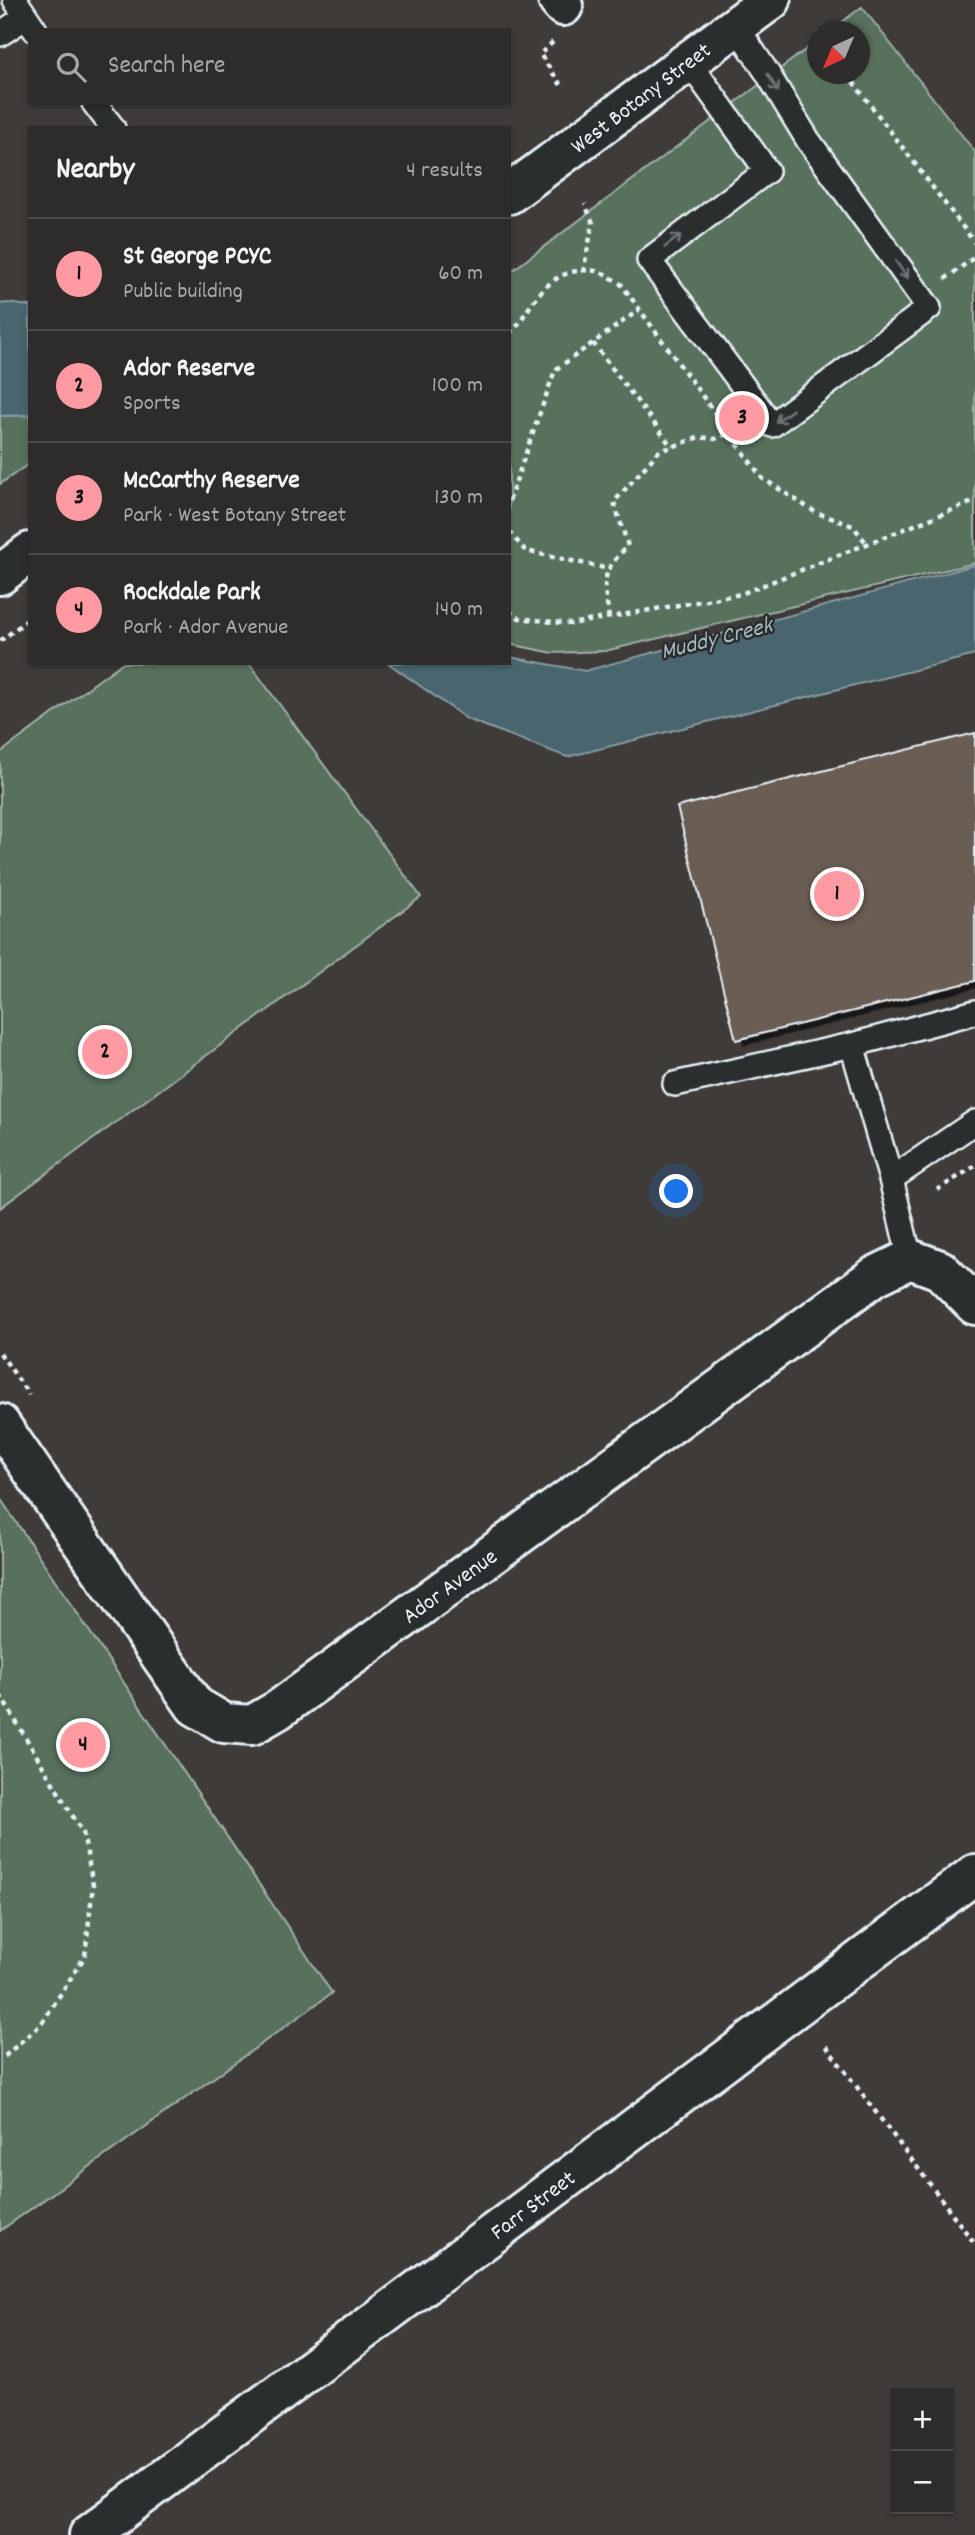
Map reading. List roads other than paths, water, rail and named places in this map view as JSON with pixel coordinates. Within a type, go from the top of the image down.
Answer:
[{"type":"street","name":"West Botany Street","points":[[511,193],[771,0]]},
{"type":"street","points":[[0,575],[28,554]]},
{"type":"street","points":[[910,1259],[940,1270],[975,1305]]},
{"type":"street","name":"Ador Avenue","points":[[0,1424],[194,1706],[224,1723],[252,1726],[278,1710],[875,1276],[910,1259]]},
{"type":"street","name":"Farr Street","points":[[89,2535],[975,1874]]},
{"type":"lane","points":[[0,34],[25,16]]},
{"type":"lane","points":[[688,61],[768,171],[649,260],[772,425],[929,308],[808,141],[736,26]]},
{"type":"lane","points":[[96,105],[111,126]]},
{"type":"lane","points":[[675,1084],[852,1045],[975,1012]]},
{"type":"lane","points":[[852,1045],[891,1179],[910,1259]]},
{"type":"lane","points":[[891,1179],[975,1122]]},
{"type":"water","points":[[0,304],[28,306],[28,415],[0,416]]},
{"type":"water","name":"Muddy Creek","points":[[975,565],[975,655],[567,757],[467,719],[391,665],[511,665],[511,657],[585,671]]},
{"type":"place","name":"McCarthy Reserve","points":[[742,418]]},
{"type":"place","name":"St George PCYC","points":[[837,894]]},
{"type":"place","name":"Ador Reserve","points":[[105,1052]]},
{"type":"place","name":"Rockdale Park","points":[[83,1745]]}]
